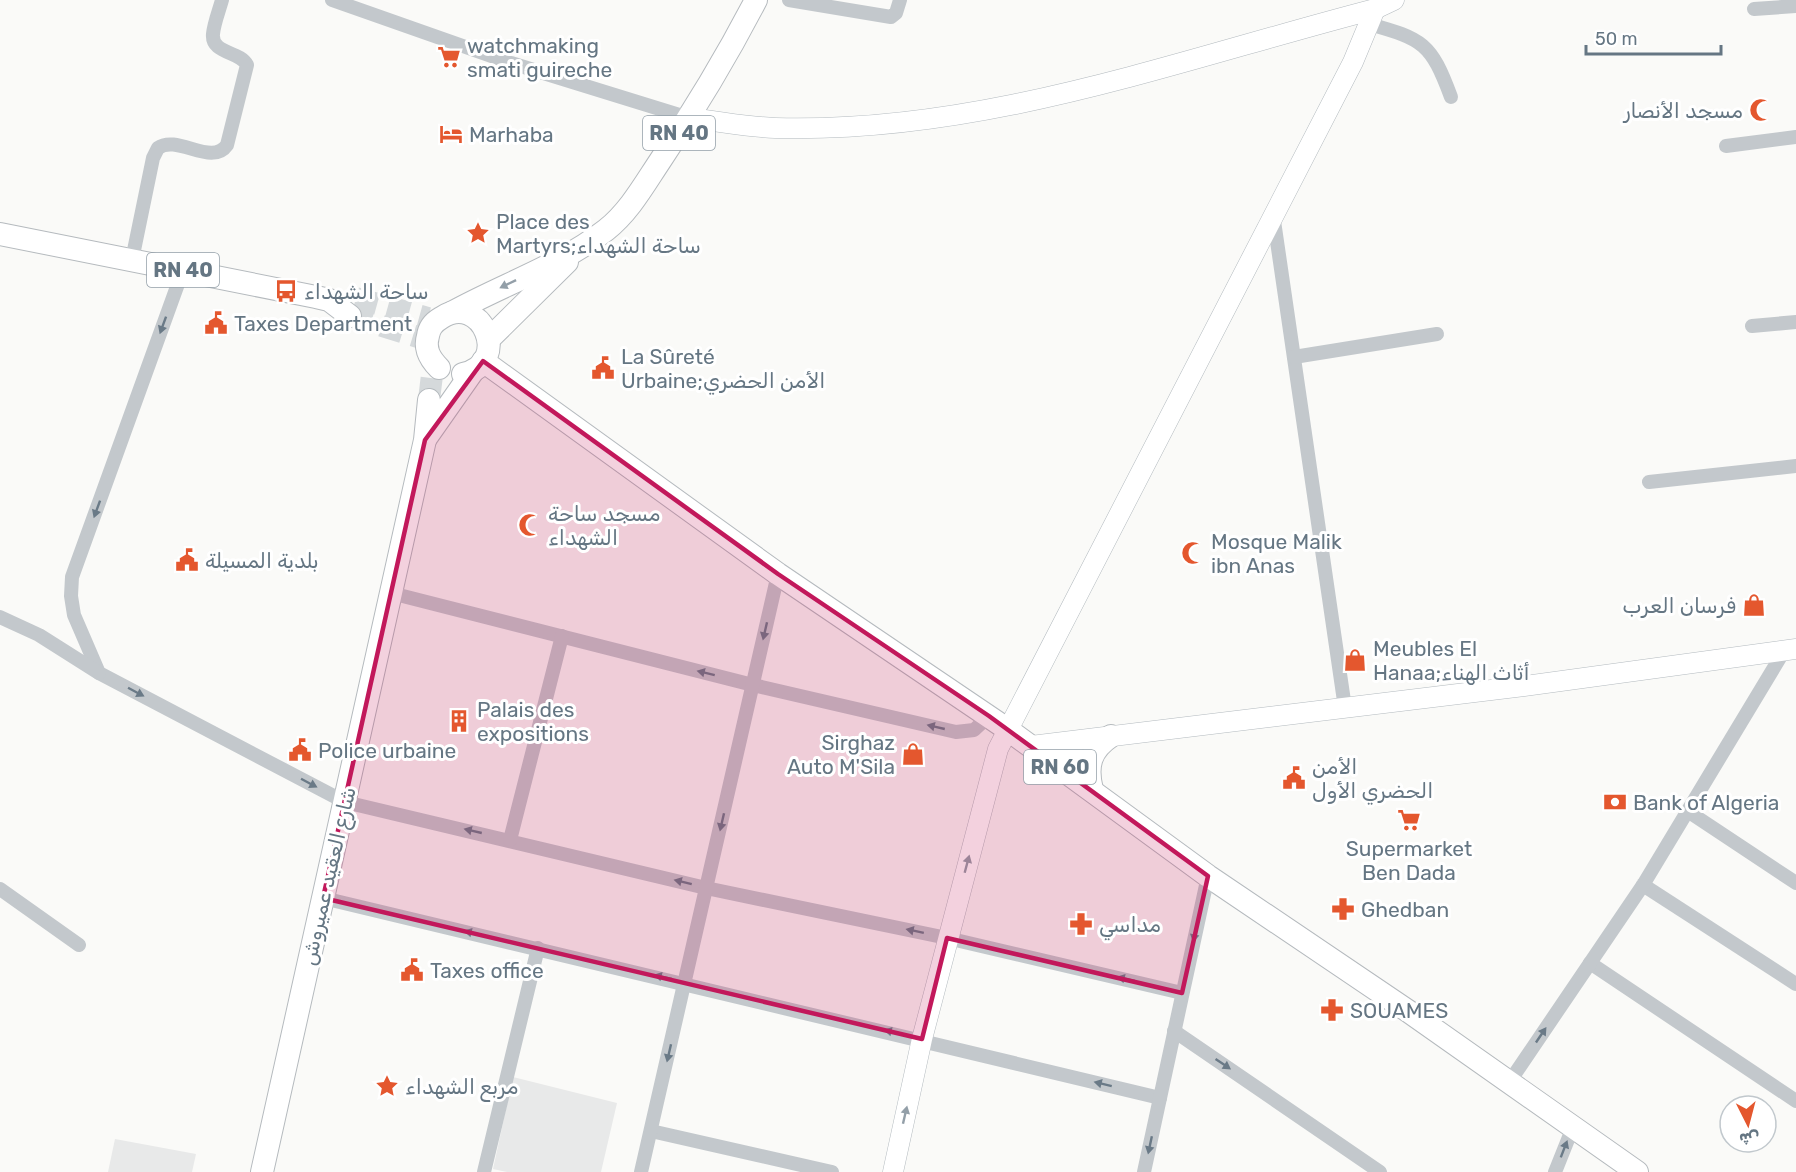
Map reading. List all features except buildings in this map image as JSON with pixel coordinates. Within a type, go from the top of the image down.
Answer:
[{"type":"main road","name":"RN 40","points":[[579,249],[489,339],[486,330],[472,316],[434,343],[579,249],[609,228],[634,200],[689,118],[728,56],[756,0]]},
{"type":"main road","name":"RN 40","points":[[0,234],[329,300],[353,307]]},
{"type":"main road","points":[[425,440],[473,369],[488,351],[489,339]]},
{"type":"main road","name":"RN 60","points":[[473,369],[998,723],[1208,876],[1389,998],[1508,1084],[1637,1172]]},
{"type":"main road","name":"شارع العقيد عميروش","points":[[262,1172],[425,440],[429,400]]},
{"type":"main road","points":[[1092,790],[1089,776],[1091,756],[1102,742],[1111,736]]},
{"type":"street","points":[[132,260],[153,158],[158,148],[171,143],[211,152],[224,149],[227,145],[247,69],[245,61],[217,47],[214,42],[213,32],[222,0]]},
{"type":"street","points":[[333,0],[511,63],[689,118],[774,128],[846,126],[1025,104],[1372,16],[1394,0]]},
{"type":"street","points":[[789,0],[891,16],[897,13],[900,0]]},
{"type":"street","points":[[1754,9],[1796,6]]},
{"type":"street","points":[[1372,16],[1421,43],[1441,69],[1451,97]]},
{"type":"street","points":[[893,1172],[947,938],[998,749],[998,723],[1353,62],[1372,16]]},
{"type":"street","points":[[1726,146],[1796,137]]},
{"type":"street","points":[[1273,213],[1345,708]]},
{"type":"street","points":[[99,673],[74,615],[71,596],[72,577],[183,270]]},
{"type":"street","points":[[1752,326],[1796,322]]},
{"type":"street","points":[[1294,357],[1437,334]]},
{"type":"street","points":[[1649,482],[1796,466]]},
{"type":"street","points":[[641,1172],[778,574]]},
{"type":"street","points":[[391,593],[753,685],[956,732],[974,730],[998,723]]},
{"type":"street","points":[[0,617],[39,635],[99,673],[345,802],[706,888],[947,938],[1182,993]]},
{"type":"street","points":[[510,840],[562,636]]},
{"type":"street","points":[[1031,746],[1790,650]]},
{"type":"street","points":[[1508,1084],[1643,885],[1790,650]]},
{"type":"street","points":[[1689,812],[1796,883]]},
{"type":"street","points":[[1147,1170],[1160,1098],[1208,876]]},
{"type":"street","points":[[1643,885],[1796,984]]},
{"type":"street","points":[[0,889],[79,945]]},
{"type":"street","points":[[323,898],[685,982],[1160,1098]]},
{"type":"street","points":[[484,1172],[538,948]]},
{"type":"street","points":[[1590,963],[1796,1101]]},
{"type":"street","points":[[1174,1031],[1380,1172]]},
{"type":"street","points":[[1555,1172],[1573,1127]]},
{"type":"street","points":[[651,1131],[832,1172]]},
{"type":"highlighted area","points":[[483,361],[778,574],[989,716],[1208,876],[1182,993],[947,938],[922,1039],[323,898],[425,440]]},
{"type":"shaded area","points":[[513,1077],[617,1103],[601,1172],[507,1172],[493,1169]]},
{"type":"shaded area","points":[[115,1139],[196,1154],[192,1172],[108,1172]]},
{"type":"tunnel","points":[[356,298],[428,318]]},
{"type":"tunnel","points":[[350,316],[421,338]]},
{"type":"tunnel","points":[[429,400],[432,375]]},
{"type":"place","name":"watchmaking smati guireche","points":[[449,57]]},
{"type":"place","name":"مسجد الأنصار","points":[[1761,110]]},
{"type":"place","name":"Marhaba","points":[[451,134]]},
{"type":"place","name":"Place des Martyrs;ساحة الشهداء","points":[[478,233]]},
{"type":"place","name":"ساحة الشهداء","points":[[286,291]]},
{"type":"place","name":"Taxes Department","points":[[216,323]]},
{"type":"place","name":"La Sûreté Urbaine;الأمن الحضري","points":[[603,368]]},
{"type":"place","name":"مسجد ساحة الشهداء","points":[[530,525]]},
{"type":"place","name":"Mosque Malik ibn Anas","points":[[1193,553]]},
{"type":"place","name":"بلدية المسيلة","points":[[187,560]]},
{"type":"place","name":"فرسان العرب","points":[[1754,605]]},
{"type":"place","name":"Meubles El Hanaa;أثاث الهناء","points":[[1355,660]]},
{"type":"place","name":"Palais des expositions","points":[[459,721]]},
{"type":"place","name":"Police urbaine","points":[[300,750]]},
{"type":"place","name":"Sirghaz Auto M'Sila","points":[[913,754]]},
{"type":"place","name":"الأمن الحضري الأول","points":[[1294,778]]},
{"type":"place","name":"Bank of Algeria","points":[[1615,802]]},
{"type":"place","name":"Supermarket Ben Dada","points":[[1409,820]]},
{"type":"place","name":"Ghedban","points":[[1343,909]]},
{"type":"place","name":"مداسي","points":[[1081,924]]},
{"type":"place","name":"Taxes office","points":[[412,970]]},
{"type":"place","name":"SOUAMES","points":[[1332,1010]]},
{"type":"place","name":"مربع الشهداء","points":[[387,1086]]}]
